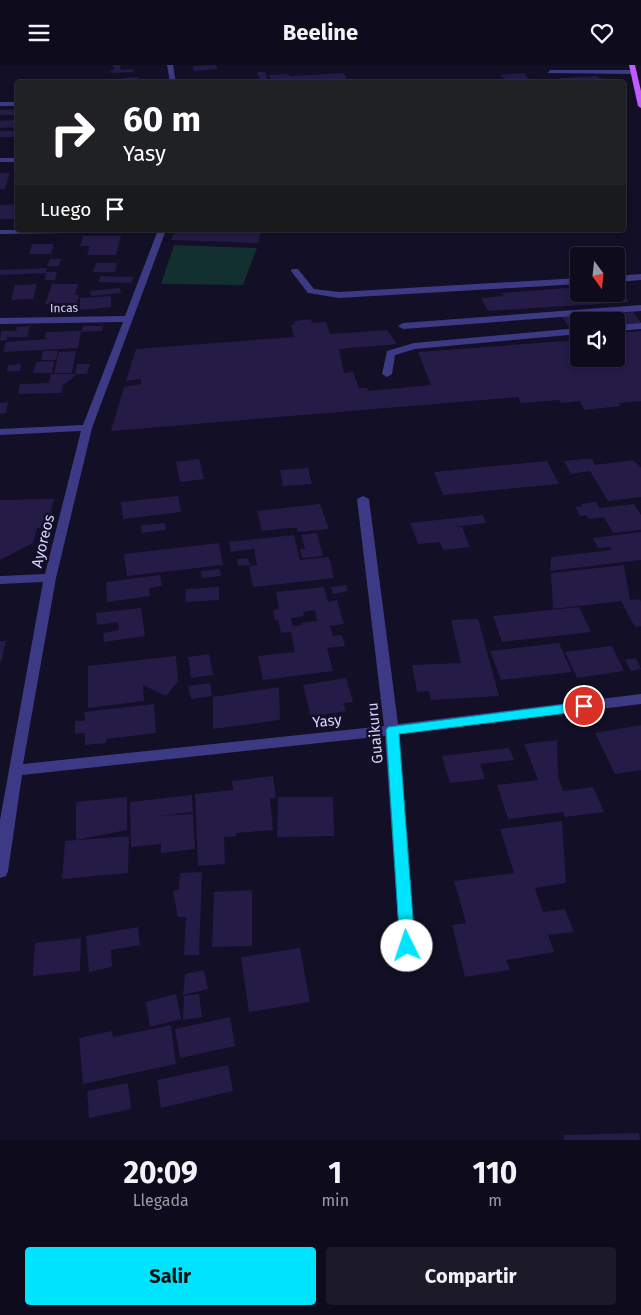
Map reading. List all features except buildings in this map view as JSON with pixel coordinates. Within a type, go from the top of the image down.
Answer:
[{"type":"main road","points":[[632,68],[641,105]]},
{"type":"street","points":[[170,65],[172,80]]},
{"type":"street","points":[[544,65],[550,72],[551,80]]},
{"type":"street","points":[[550,72],[632,68]]},
{"type":"street","points":[[0,104],[15,104]]},
{"type":"street","points":[[0,160],[15,160]]},
{"type":"street","points":[[0,232],[15,232]]},
{"type":"street","name":"Ayoreos","points":[[0,871],[15,770],[50,579],[87,428],[161,232]]},
{"type":"street","points":[[295,271],[311,291],[339,295],[570,282]]},
{"type":"street","points":[[625,278],[641,277]]},
{"type":"street","points":[[403,326],[641,308]]},
{"type":"street","name":"Incas","points":[[0,321],[129,319]]},
{"type":"street","points":[[625,327],[641,326]]},
{"type":"street","points":[[387,374],[390,353],[414,346],[570,332]]},
{"type":"street","points":[[0,432],[87,428]]},
{"type":"street","name":"Guaikuru","points":[[363,499],[392,730],[409,965]]},
{"type":"street","points":[[0,580],[50,579]]},
{"type":"street","name":"Yasy","points":[[15,770],[392,730],[641,699]]},
{"type":"green space","points":[[174,245],[257,248],[243,285],[161,284]]},
{"type":"route","points":[[407,946],[392,730],[584,706]]}]
